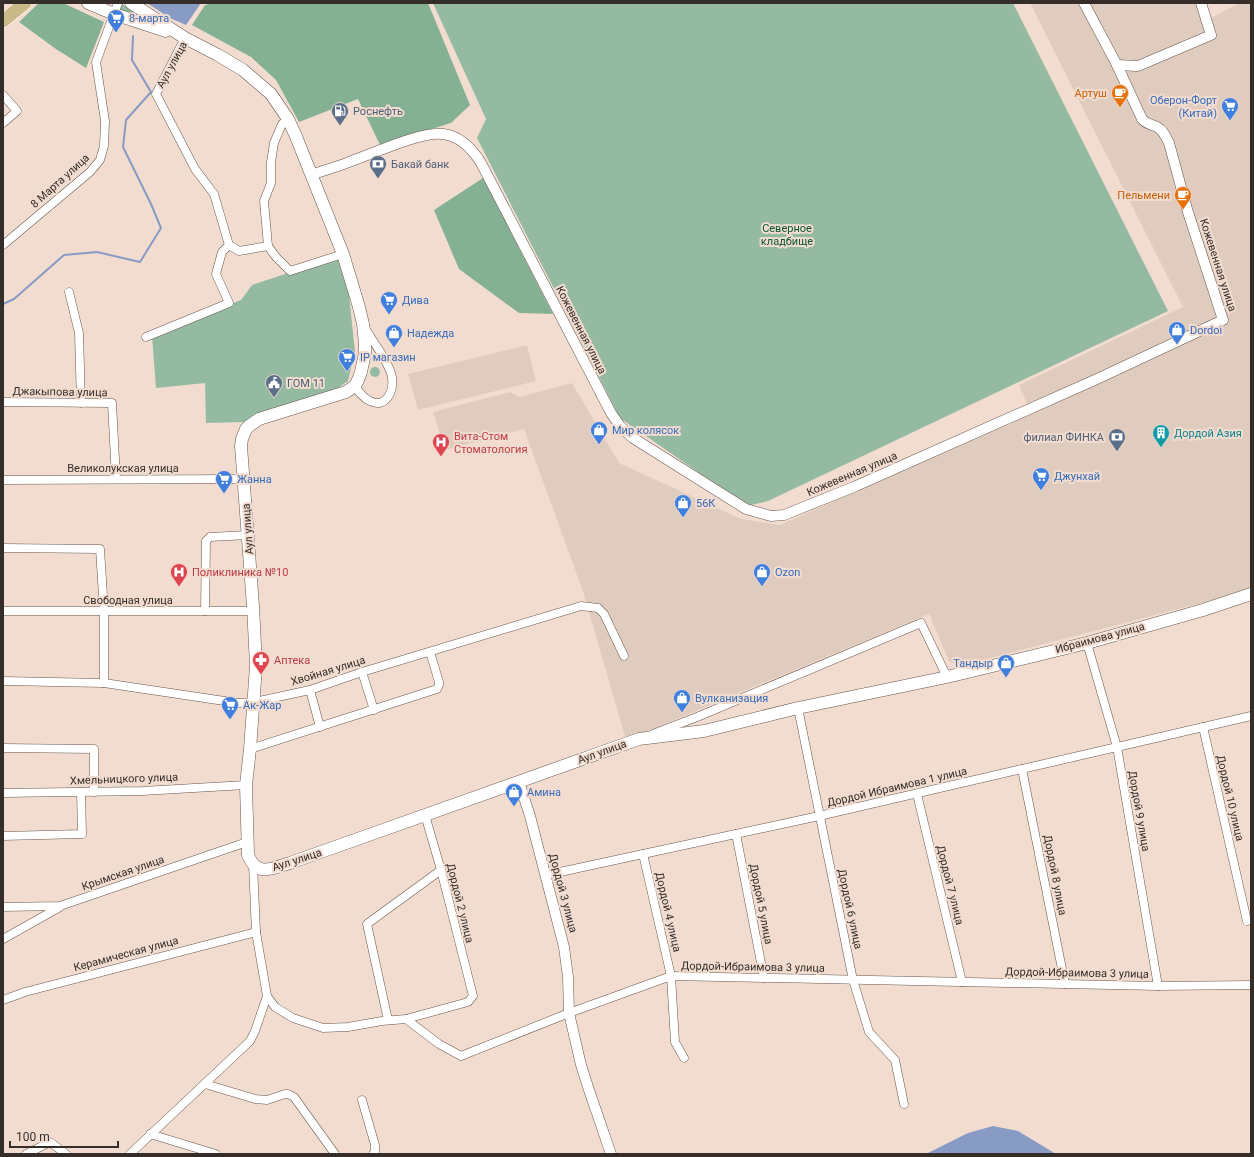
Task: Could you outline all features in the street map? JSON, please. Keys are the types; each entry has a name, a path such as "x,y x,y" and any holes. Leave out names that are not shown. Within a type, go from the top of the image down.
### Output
{"main road":[{"path":"88,3 116,8 185,38"},
{"path":"131,3 185,38"},
{"path":"3,21 18,5"},
{"name":"Аул улица","path":"185,38 243,70 271,94 288,119 343,254 357,299 366,344 358,380 355,386 346,392 259,419 249,426 244,433 241,446 256,666 246,785 248,855 253,864 260,869 269,870 639,739"},
{"name":"Ибраимова улица","path":"639,739 704,731 798,708 947,677 1087,642 1203,610 1251,594"}],"street":[{"name":"Кожевенная улица","path":"311,175 411,139 430,134 448,135 463,142 474,152 481,163 611,413 620,426 633,438 746,509 757,513 777,516 790,513 863,482 1097,379 1223,320 1187,209 1167,139 1162,130 1142,119 1117,65 1084,3"},
{"path":"1117,65 1138,66 1211,35 1201,3"},
{"name":"8 Марта улица","path":"3,245 90,172 100,160 104,146 105,121 96,62 116,8"},
{"name":"Аул улица","path":"185,38 156,94 195,169 214,194 229,245"},
{"path":"3,95 17,111 3,123"},
{"path":"288,119 282,124 274,143 271,162 271,183 264,200 268,246 276,258 290,271 343,254"},
{"path":"146,337 229,303 216,274 222,252 229,245 239,251 268,246"},
{"path":"69,292 79,333 81,403"},
{"path":"355,386 364,397 375,403 386,399 392,386 392,376 386,361 363,324"},
{"name":"Джакыпова улица","path":"3,402 112,403 116,479"},
{"name":"Великолукская улица","path":"3,480 244,479"},
{"path":"205,611 206,541 210,537 248,535"},
{"path":"3,548 100,549 104,611 104,683"},
{"name":"Хвойная улица","path":"3,681 104,683 238,703 254,702 310,690 362,672 581,606 598,608 604,614 624,656"},
{"name":"Свободная улица","path":"3,611 253,611"},
{"name":"Аул улица","path":"639,739 697,717 921,623 947,677"},
{"name":"Дордой 9 улица","path":"1087,642 1117,747 1158,986"},
{"path":"250,749 437,689 439,682 430,652"},
{"path":"362,672 374,710"},
{"path":"310,690 320,727"},
{"name":"Дордой 6 улица","path":"798,708 853,980 869,1032 895,1060 904,1104"},
{"name":"Дордой Ибраимова 1 улица","path":"546,875 819,816 1251,716"},
{"name":"Дордой 10 улица","path":"1203,727 1247,921"},
{"path":"3,748 94,749 94,792"},
{"name":"Дордой 8 улица","path":"1022,769 1065,984"},
{"name":"Дордой 3 улица","path":"519,782 546,875 564,947 568,978 569,1014 587,1084 610,1154"},
{"name":"Хмельницкого улица","path":"3,793 142,791 246,785"},
{"path":"3,836 82,834 81,792"},
{"name":"Дордой 7 улица","path":"916,794 962,982"},
{"name":"Дордой 2 улица","path":"406,1019 468,1002 473,996 441,870 425,815"},
{"name":"Дордой 5 улица","path":"736,834 764,978"},
{"name":"Крымская улица","path":"3,908 60,906 248,842"},
{"name":"Дордой 4 улица","path":"644,854 671,976 675,1042 684,1058"},
{"path":"253,864 256,932 268,996 275,1007 293,1018 323,1028 348,1027 388,1020 406,1019"},
{"path":"388,1020 366,924 441,870"},
{"path":"3,939 60,906"},
{"name":"Керамическая улица","path":"3,1000 25,992 256,932"},
{"name":"Дордой-Ибраимова 3 улица","path":"406,1019 439,1044 461,1056 671,976 1158,986 1251,985"},
{"path":"130,1154 196,1090 205,1084 250,1041 268,996"},
{"path":"205,1084 255,1099 267,1100 284,1094 294,1097 335,1154"},
{"path":"362,1100 375,1145 375,1152 373,1154"},
{"path":"150,1134 216,1154"},
{"path":"26,1154 50,1142 66,1154"},
{"path":"138,1154 142,1143"}],"shaded area":[{"name":"Dordoi","path":"1030,3 1199,3 1207,20 1240,3 1251,3 1251,590 959,666 949,661 929,614 626,740 583,591 524,429 445,450 433,412 510,392 519,397 572,383 619,463 741,519 780,525 1032,414 1019,385 1183,307"},
{"path":"527,345 536,381 418,410 408,374"}],"green space":[{"path":"39,3 63,3 104,22 86,68 56,49 19,22"},
{"path":"214,3 428,3 470,105 451,123 380,145 358,99 299,122 276,80 251,57 192,25 205,5"},
{"name":"Северное кладбище","path":"433,3 1013,3 1168,311 768,501 747,506 620,418 477,138 486,119"},
{"path":"122,4 145,19 119,10"},
{"path":"483,178 553,314 519,313 459,269 434,210"},
{"path":"337,257 349,294 355,351 348,381 338,388 316,397 260,412 246,422 206,423 205,383 156,388 152,336 241,300 252,285"},
{"path":"375,367 380,372 375,377 370,372"}],"water":[{"path":"147,3 201,3 186,25 170,18"},
{"path":"993,1126 1018,1131 1056,1154 926,1154 968,1133"}],"waterway":[{"path":"3,304 14,299 64,255 97,252 140,262 161,228 123,147 126,120 151,92 132,60 133,36"}],"place":[{"name":"8-марта","path":"116,33"},
{"name":"Артуш","path":"1120,108"},
{"name":"Оберон-Форт (Китай)","path":"1230,121"},
{"name":"Роснефть","path":"340,126"},
{"name":"Бакай банк","path":"378,179"},
{"name":"Пельмени","path":"1183,210"},
{"name":"Дива","path":"389,315"},
{"name":"Dordoi","path":"1177,345"},
{"name":"Надежда","path":"394,348"},
{"name":"IP магазин","path":"347,372"},
{"name":"ГОМ 11","path":"274,398"},
{"name":"Мир колясок","path":"599,445"},
{"name":"Дордой Азия","path":"1161,448"},
{"name":"филиал ФИНКА","path":"1117,452"},
{"name":"Вита-Стом Стоматология","path":"441,457"},
{"name":"Джунхай","path":"1041,491"},
{"name":"Жанна","path":"224,494"},
{"name":"56К","path":"683,518"},
{"name":"Поликлиника №10","path":"179,587"},
{"name":"Ozon","path":"762,587"},
{"name":"Аптека","path":"261,675"},
{"name":"Тандыр","path":"1006,678"},
{"name":"Вулканизация","path":"682,713"},
{"name":"Ак-Жар","path":"230,720"},
{"name":"Амина","path":"514,807"}]}
